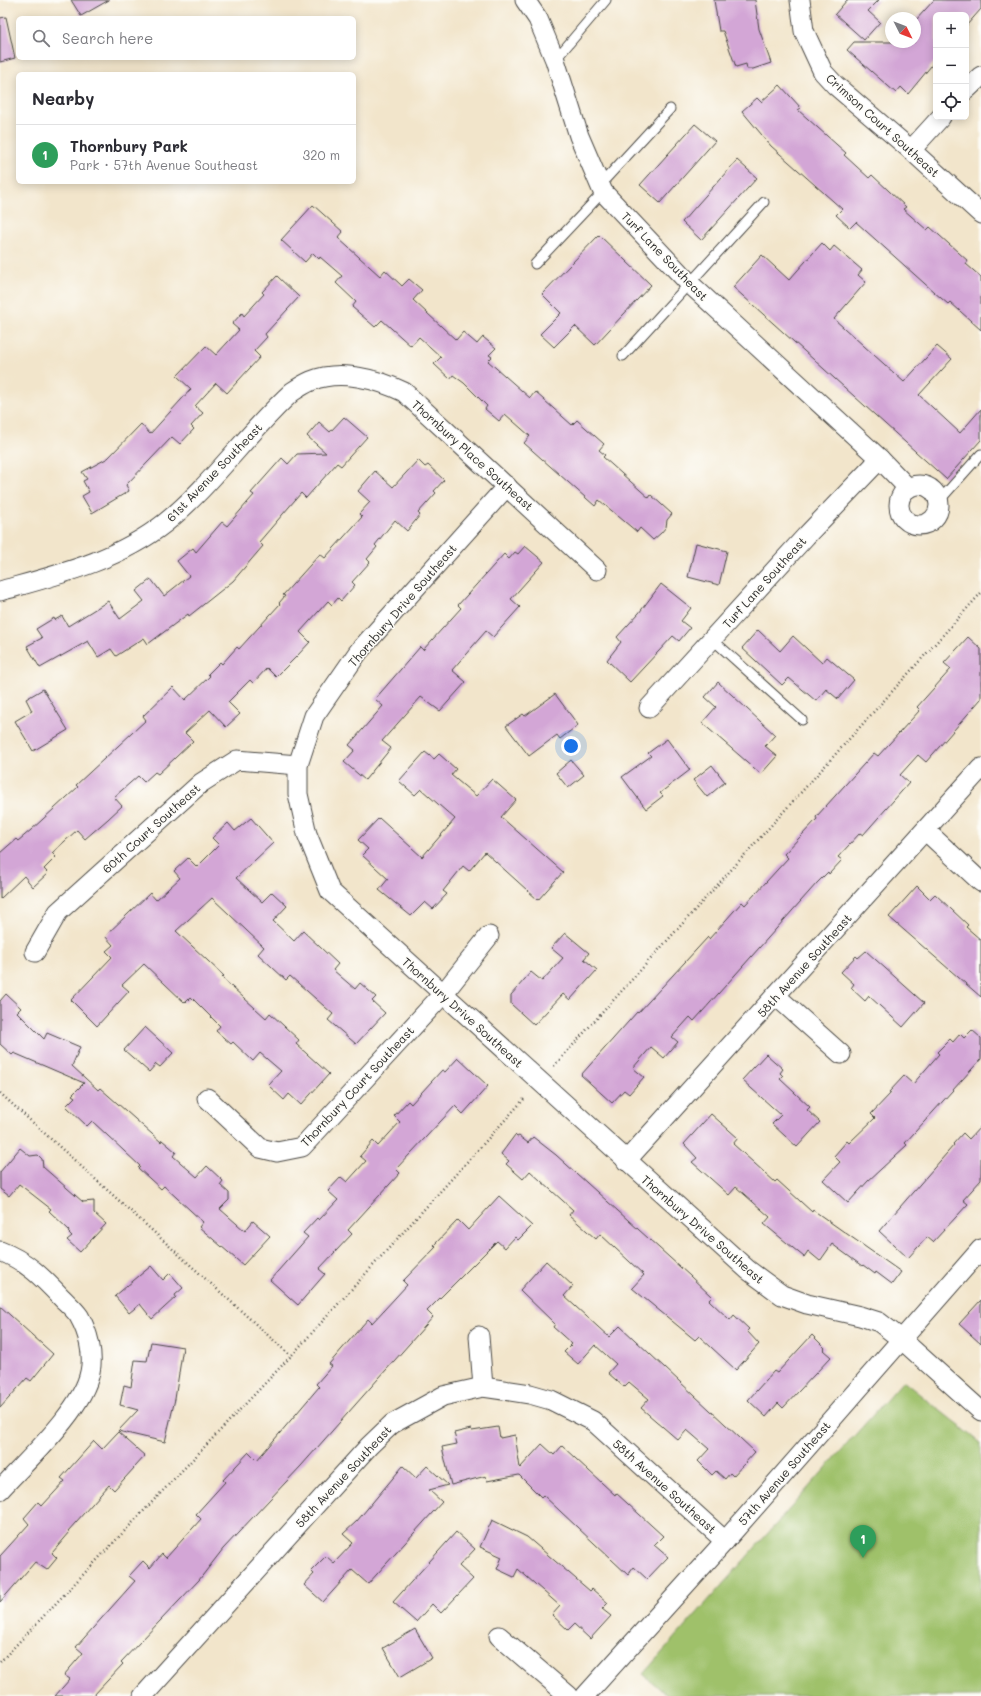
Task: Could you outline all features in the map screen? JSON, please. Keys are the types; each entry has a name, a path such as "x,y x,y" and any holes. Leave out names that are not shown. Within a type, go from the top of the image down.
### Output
{"street":[{"name":"Turf Lane Southeast","path":"525,0 538,19 555,60 579,136 602,188 689,283 880,459 908,488"},
{"name":"Crimson Court Southeast","path":"800,0 804,31 823,72 835,85 911,150 981,214"},
{"path":"969,87 981,76"},
{"path":"911,150 938,120"},
{"name":"Thornbury Place Southeast","path":"331,377 345,376 385,383 404,392 597,570"},
{"name":"61st Avenue Southeast","path":"0,591 70,571 103,559 140,539 164,523 186,504 292,392 312,381 331,377"},
{"name":"Turf Lane Southeast","path":"649,708 806,536 880,459"},
{"path":"923,485 930,488 936,494 938,509 935,516 930,521 923,524 908,521 902,515 900,500 908,488 923,485"},
{"name":"Thornbury Drive Southeast","path":"507,486 359,651 314,716 298,765 298,794 307,834 330,891 748,1270 782,1295 807,1304 860,1316 879,1322 901,1339 981,1411"},
{"name":"60th Court Southeast","path":"35,952 58,912 201,783 237,760 298,765"},
{"name":"58th Avenue Southeast","path":"626,1160 926,831 981,768"},
{"path":"926,831 981,882"},
{"name":"Thornbury Court Southeast","path":"207,1098 260,1148 277,1152 302,1147 442,994 489,936"},
{"path":"776,996 841,1054"},
{"name":"57th Avenue Southeast","path":"585,1696 725,1541 981,1249"},
{"path":"0,1251 20,1259 42,1277 78,1315 85,1329 90,1346 90,1372 83,1392 62,1422 0,1490"},
{"path":"479,1336 483,1388"},
{"name":"58th Avenue Southeast","path":"143,1696 369,1446 392,1424 443,1396 483,1388 530,1394 550,1400 593,1421 725,1541"},
{"path":"499,1636 569,1696"}],"lane":[{"path":"555,60 606,0"},
{"path":"535,264 670,109"},
{"path":"623,356 764,202"},
{"path":"938,501 981,454"},
{"path":"712,639 802,720"}],"path":[{"path":"554,1066 981,593"},
{"path":"0,1093 291,1356"},
{"path":"0,1662 291,1356 526,1098"}],"green space":[{"path":"903,1381 981,1443 981,1696 668,1696 643,1674"}],"building":[{"path":"71,0 109,0 81,16"},
{"path":"714,0 755,0 759,29 771,63 753,69 747,69 746,64 736,67 723,31 719,31"},
{"path":"847,0 879,0 868,11 880,22 864,40 835,14"},
{"path":"934,0 981,0 981,9 969,23 969,12 933,12 933,64 908,94 901,87 896,93 847,50 854,42 885,42 885,48 921,48 921,14"},
{"path":"6,17 15,58 0,62 0,18"},
{"path":"780,85 801,108 798,110 846,153 844,155 869,178 872,175 906,207 903,209 927,230 930,227 968,261 966,264 981,277 981,330 950,302 948,304 934,292 856,222 850,228 836,215 842,209 771,146 742,111 757,98 761,102"},
{"path":"695,124 715,141 660,203 640,185"},
{"path":"737,160 757,178 701,240 682,222"},
{"path":"313,205 343,232 338,238 380,276 385,270 402,286 409,279 422,290 413,300 456,340 463,332 477,344 483,337 496,348 489,355 492,357 488,361 530,398 535,392 572,425 577,420 604,444 599,450 605,455 603,457 649,498 651,495 672,514 667,520 666,527 661,533 653,540 640,528 637,532 599,500 595,506 524,443 530,436 505,414 499,421 485,409 487,406 464,383 453,375 450,379 434,364 441,357 419,337 411,346 382,320 375,327 352,307 356,302 336,283 342,276 320,257 319,259 313,253 305,262 281,240"},
{"path":"599,235 651,285 595,345 575,326 554,347 540,334 561,313 542,294"},
{"path":"822,243 830,251 834,246 862,270 858,275 866,282 834,319 904,382 937,346 952,359 919,395 960,433 981,409 981,440 946,479 733,287 762,255 789,280"},
{"path":"277,276 299,297 265,334 267,337 254,351 260,357 227,393 216,383 195,406 203,413 191,426 194,429 180,444 172,437 126,485 129,491 92,513 82,496 89,492 83,481 87,479 82,472 108,458 141,424 150,434 191,389 177,376 206,346 216,355 239,330 232,324 242,313 244,316 264,294 262,292"},
{"path":"344,417 367,437 341,466 337,463 306,498 301,493 259,542 263,546 233,581 189,616 188,614 148,644 144,638 116,656 111,649 98,657 88,641 40,668 27,646 42,638 36,629 54,618 55,620 62,616 68,626 108,601 120,619 144,601 136,591 151,579 164,596 189,576 177,561 193,548 196,552 222,522 227,526 254,495 251,493 282,458 288,464 297,454 326,453 307,436 319,422 330,432"},
{"path":"418,460 425,467 428,465 444,480 434,491 436,493 418,513 420,515 407,531 395,520 375,545 377,547 367,559 370,562 352,582 355,585 341,601 338,598 332,605 328,601 300,632 310,642 298,655 276,677 267,668 253,683 250,680 228,702 240,714 226,727 210,710 185,733 193,741 158,774 155,772 144,782 138,776 114,797 122,806 108,819 85,839 77,830 52,853 56,857 44,869 48,873 33,887 24,876 0,899 0,853 16,839 18,841 31,830 78,787 76,785 146,720 143,716 173,687 185,700 210,676 208,674 220,662 222,664 237,647 239,649 280,604 279,603 285,596 283,595 320,554 325,558 362,517 359,514 370,502 358,491 375,471 393,487"},
{"path":"696,543 727,551 719,585 688,577"},
{"path":"525,546 544,562 511,599 520,607 493,637 486,631 452,670 466,682 440,711 421,697 382,741 391,748 365,780 344,762 355,750 349,745 383,706 375,699 420,647 423,650 461,608 458,605 504,554 509,559 515,552 518,554"},
{"path":"661,584 691,608 681,621 690,628 679,641 673,636 630,682 607,660 621,642 617,637 639,613"},
{"path":"758,630 780,651 793,636 822,663 827,657 854,680 838,699 826,689 816,701 789,678 782,685 742,648"},
{"path":"968,637 981,649 981,699 926,762 918,755 900,775 909,783 863,835 860,833 838,857 842,860 829,874 828,872 817,883 694,1021 690,1017 672,1037 678,1042 664,1058 651,1047 633,1068 644,1077 629,1094 624,1090 612,1103 581,1075 637,1012 638,1013 708,937 709,939 742,902 745,905 788,858 784,854 817,819 816,817 874,753 878,756 920,710 917,707 951,669 944,663"},
{"path":"718,682 775,735 765,746 777,756 761,774 702,723 716,707 705,697"},
{"path":"43,689 68,730 33,751 15,721 32,711 26,699"},
{"path":"555,694 578,725 560,739 557,735 529,756 506,726 523,714 525,716"},
{"path":"667,739 690,770 660,793 663,796 646,809 622,777 651,756 648,753"},
{"path":"425,752 434,759 439,754 456,769 451,775 476,796 492,779 516,800 501,817 563,872 538,900 485,852 469,871 463,866 443,891 447,894 433,909 425,902 411,916 379,890 388,879 362,855 368,849 358,840 379,818 422,857 455,819 421,789 415,795 399,781"},
{"path":"571,760 584,775 568,788 556,773"},
{"path":"712,765 725,782 707,797 693,780"},
{"path":"251,818 273,843 236,878 262,902 272,892 287,906 273,921 294,941 303,931 338,964 333,970 355,989 360,983 376,997 372,1001 385,1013 356,1044 328,1020 333,1014 290,976 286,980 258,954 264,947 212,898 176,931 224,976 222,978 266,1018 270,1013 299,1040 296,1044 329,1074 301,1105 289,1094 284,1100 268,1085 281,1071 260,1053 253,1061 233,1042 231,1044 216,1031 220,1026 191,997 185,1003 144,964 122,985 129,991 97,1026 71,1000 112,957 106,951 113,945 105,936 150,893 156,900 180,878 174,871 188,858 197,867 219,845 212,838 228,823 235,831"},
{"path":"917,886 930,899 935,894 968,925 966,927 981,940 981,997 889,917"},
{"path":"565,933 589,953 584,959 597,970 570,1000 563,994 534,1025 511,1004 511,995 531,972 542,981 563,958 551,948"},
{"path":"866,951 924,1003 903,1027 869,996 865,1001 851,988 854,984 841,972 856,956 858,958"},
{"path":"6,994 21,1008 17,1012 44,1039 47,1033 80,1047 72,1066 98,1090 100,1088 161,1142 162,1140 176,1152 173,1156 197,1177 207,1166 223,1181 220,1185 229,1193 229,1200 220,1209 245,1231 253,1221 270,1236 243,1265 199,1227 203,1222 164,1186 161,1189 138,1168 140,1166 92,1121 87,1126 66,1106 75,1097 72,1095 84,1083 14,1053 12,1055 0,1044 0,1001"},
{"path":"145,1027 173,1053 160,1067 156,1064 149,1072 124,1050"},
{"path":"972,1030 981,1038 981,1059 905,1143 907,1145 868,1181 848,1203 823,1180 840,1162 834,1156 847,1141 849,1143 875,1118 871,1114 891,1093 889,1092 904,1076 913,1084 939,1054 937,1052 950,1039 953,1042 960,1034 964,1038"},
{"path":"766,1054 783,1069 780,1073 783,1076 780,1079 810,1107 807,1110 820,1122 797,1147 772,1124 781,1115 742,1080"},
{"path":"458,1058 488,1086 463,1114 455,1106 396,1169 400,1173 348,1230 352,1234 319,1269 325,1274 298,1305 270,1280 308,1237 303,1233 317,1218 319,1220 338,1200 328,1191 341,1177 347,1182 366,1161 360,1156 373,1141 378,1146 400,1122 394,1116 408,1101 411,1104 442,1070 445,1072"},
{"path":"711,1114 738,1138 733,1144 775,1182 777,1180 812,1212 813,1210 901,1272 892,1284 876,1272 875,1274 863,1265 862,1266 832,1244 820,1261 808,1251 804,1257 764,1224 770,1217 736,1187 729,1195 692,1162 697,1158 684,1144"},
{"path":"981,1126 981,1180 963,1200 968,1204 933,1242 927,1237 908,1258 879,1231 963,1133 969,1139"},
{"path":"515,1135 517,1137 519,1136 528,1143 533,1137 556,1155 690,1276 712,1297 709,1300 730,1320 734,1315 749,1329 747,1331 759,1344 736,1370 699,1336 695,1340 632,1288 644,1275 600,1234 596,1239 569,1215 573,1210 530,1171 523,1179 506,1164 509,1161 501,1154"},
{"path":"20,1148 30,1156 38,1155 42,1159 43,1167 83,1202 94,1201 94,1213 106,1224 80,1252 67,1240 72,1236 68,1232 69,1230 49,1211 51,1209 19,1184 9,1196 0,1189 0,1172"},
{"path":"499,1196 532,1226 518,1240 515,1237 505,1248 497,1241 427,1311 433,1317 301,1466 223,1549 199,1580 121,1662 123,1664 93,1696 55,1696 70,1679 64,1675 83,1653 76,1647 135,1581 129,1576 143,1561 150,1568 162,1554 166,1558 201,1519 196,1514 225,1482 223,1480 249,1452 257,1460 319,1387 316,1384 332,1366 329,1364 368,1319 372,1323 407,1285 403,1281 436,1247 434,1245 458,1220 468,1230"},
{"path":"546,1261 573,1286 564,1296 609,1337 620,1326 755,1452 733,1476 730,1473 725,1479 716,1471 712,1475 698,1461 709,1449 687,1430 678,1440 641,1408 649,1399 629,1382 624,1387 608,1373 616,1364 595,1345 578,1364 564,1352 572,1344 553,1327 555,1324 520,1290"},
{"path":"151,1266 163,1280 170,1273 183,1288 175,1295 176,1297 152,1319 140,1304 129,1313 115,1296"},
{"path":"981,1300 981,1344 959,1324"},
{"path":"0,1306 53,1354 31,1381 27,1378 0,1408"},
{"path":"812,1335 825,1348 823,1350 831,1357 783,1408 778,1403 766,1417 748,1400 774,1371 777,1373"},
{"path":"151,1342 183,1347 175,1399 165,1442 118,1431 138,1410 120,1405 124,1385 131,1387 135,1360 147,1361"},
{"path":"498,1427 500,1438 515,1435 520,1468 542,1444 554,1455 562,1446 615,1495 616,1493 663,1536 654,1545 668,1557 647,1579 634,1567 628,1575 543,1495 541,1497 519,1475 487,1481 486,1476 451,1485 442,1447 457,1444 454,1433 471,1429 472,1431"},
{"path":"118,1432 145,1456 114,1490 109,1485 68,1531 70,1532 52,1553 57,1558 47,1570 35,1562 0,1602 0,1556 29,1524 24,1518 38,1502 42,1506 65,1481 61,1478 94,1441 102,1449"},
{"path":"403,1466 416,1478 427,1466 448,1485 429,1490 442,1502 368,1584 352,1570 323,1602 304,1585 314,1574 311,1571 326,1556 334,1563 353,1543 343,1534 357,1521"},
{"path":"492,1520 527,1537 590,1591 592,1589 608,1603 602,1609 611,1616 590,1639 574,1624 568,1630 552,1615 560,1606 518,1569 514,1577 497,1569 502,1557 480,1547"},
{"path":"456,1532 475,1549 459,1566 473,1579 441,1613 432,1604 416,1622 393,1602"},
{"path":"415,1629 432,1658 400,1677 383,1648"}],"place":[{"name":"Thornbury Park","path":"863,1558"}]}
